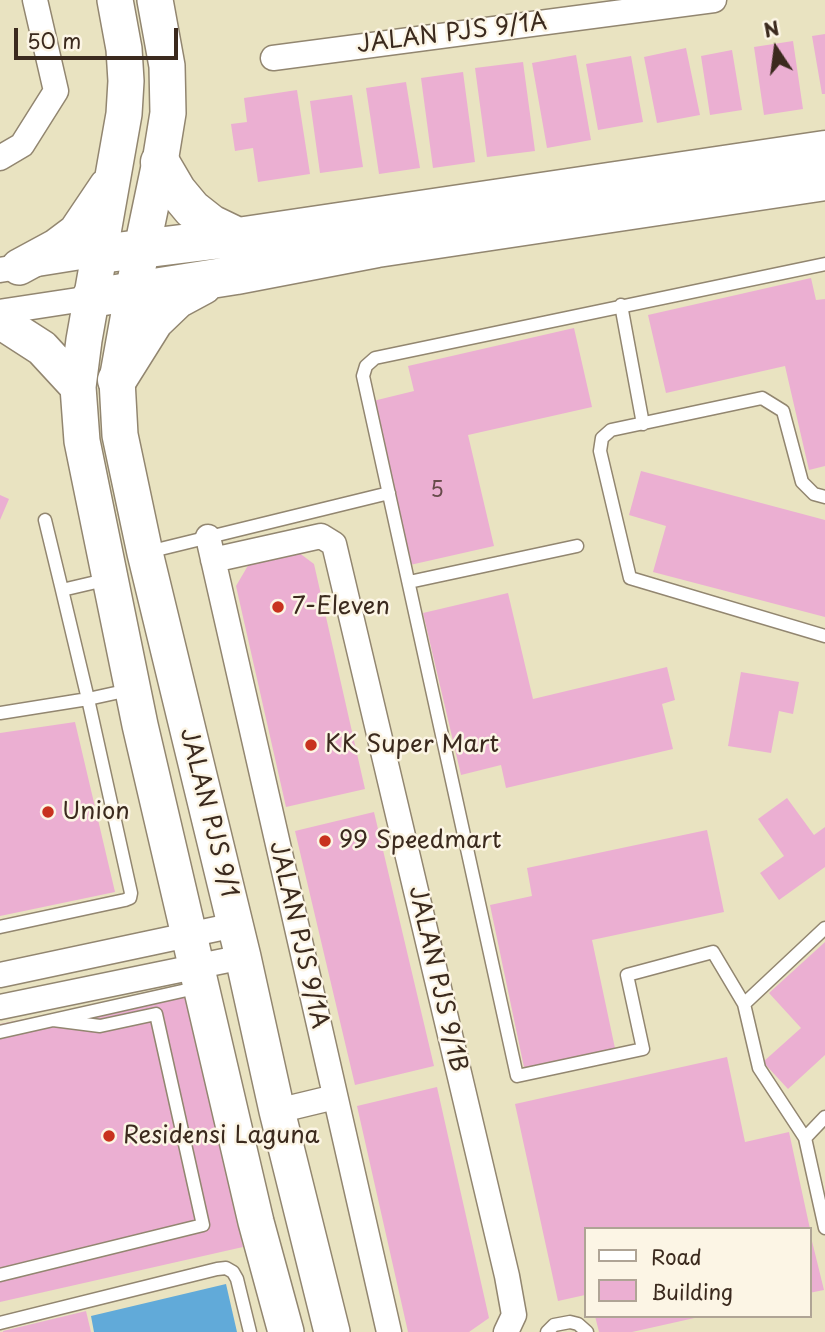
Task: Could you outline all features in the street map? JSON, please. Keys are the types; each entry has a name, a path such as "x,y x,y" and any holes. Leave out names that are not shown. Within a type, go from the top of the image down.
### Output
{"highway":[{"path":"100,254 238,237 825,150"},
{"path":"160,162 177,191 192,209 211,224 238,237"},
{"path":"91,298 214,279 377,248 825,181"},
{"path":"117,380 154,321 177,299 214,279"}],"street":[{"path":"0,158 22,145 56,91 35,0"},
{"name":"JALAN PJS 9/1","path":"114,0 124,49 124,114 78,387 82,441 132,690 256,1222 286,1332"},
{"name":"JALAN PJS 9/1","path":"155,0 167,66 167,113 160,162 117,380 120,435 145,553 332,1332"},
{"name":"JALAN PJS 9/1A","path":"273,58 714,0"},
{"path":"9,269 56,247 76,232 114,175"},
{"path":"9,269 100,254"},
{"path":"0,312 91,298"},
{"path":"0,321 42,348 78,387"},
{"name":"JALAN PJS 9/1B","path":"210,549 321,536 334,544 510,1290 514,1315 506,1332"},
{"name":"JALAN PJS 9/1A","path":"210,549 389,1332"},
{"path":"0,1007 195,963 239,941"},
{"path":"0,975 195,963"},
{"path":"277,1111 335,1097"}],"lane":[{"path":"825,264 375,358 366,366 363,376 517,1076 643,1049 627,975 713,952 744,1004 759,1068 805,1138 825,1228"},
{"path":"621,305 643,424"},
{"path":"825,497 814,494 802,482 783,411 762,398 611,430 602,438 600,451 630,578 825,636"},
{"path":"145,553 210,549 388,493"},
{"path":"0,927 130,898 131,893 45,520"},
{"path":"409,582 578,546"},
{"path":"62,590 109,579"},
{"path":"0,713 132,690"},
{"path":"744,1004 825,928"},
{"path":"0,1032 53,1020 195,963"},
{"path":"0,1275 204,1225 156,1014 100,1026 53,1020"},
{"path":"805,1138 825,1117"},
{"path":"0,1323 226,1268 233,1272 237,1279 250,1332"},
{"path":"547,1332 554,1325 570,1322 578,1324 587,1332"}],"water":[{"path":"226,1284 237,1332 94,1332 91,1316"}],"building":[{"path":"825,34 825,94 822,94 812,36"},
{"path":"793,41 803,109 764,115 754,47"},
{"path":"686,48 700,115 657,123 644,57"},
{"path":"732,50 742,110 710,115 701,56"},
{"path":"576,55 591,140 547,148 532,63"},
{"path":"631,56 643,122 598,130 586,64"},
{"path":"523,62 535,151 487,157 475,68"},
{"path":"463,72 475,162 433,168 421,78"},
{"path":"406,82 420,168 379,174 366,88"},
{"path":"297,90 310,174 258,182 253,148 235,151 231,124 247,122 244,98"},
{"path":"352,95 363,167 320,173 310,101"},
{"path":"811,278 816,300 825,299 825,466 809,470 785,366 666,393 648,315"},
{"path":"574,328 592,407 468,435 494,546 410,565 373,401 414,391 408,366"},
{"path":"641,471 825,520 825,617 653,572 666,526 629,515"},
{"path":"0,495 9,499 0,520"},
{"path":"294,549 314,564 365,789 286,807 236,586 253,557"},
{"path":"508,593 533,699 667,667 675,700 662,704 673,749 506,788 501,765 461,775 423,613"},
{"path":"741,672 799,682 793,714 779,711 771,753 728,746"},
{"name":"Union","path":"75,722 115,892 0,916 0,733"},
{"path":"787,798 814,835 825,827 825,867 779,900 760,873 784,856 758,819"},
{"path":"374,812 434,1066 355,1085 295,831"},
{"path":"707,830 724,912 592,940 616,1053 525,1072 490,905 532,896 527,868"},
{"path":"825,942 825,1055 788,1089 763,1062 801,1028 769,993"},
{"name":"Residensi Laguna","path":"183,987 243,1247 0,1302 0,1024"},
{"path":"727,1057 745,1142 789,1132 810,1227 584,1227 584,1295 558,1301 515,1104"},
{"path":"437,1087 489,1318 469,1332 408,1332 357,1106"},
{"path":"811,1237 824,1290 811,1293"},
{"path":"86,1311 91,1332 3,1332 3,1331"},
{"path":"596,1318 695,1318 632,1332 599,1332"}],"place":[{"name":"7-Eleven","path":"278,607"},
{"name":"KK Super Mart","path":"311,745"},
{"name":"Union","path":"48,812"},
{"name":"99 Speedmart","path":"325,841"},
{"name":"Residensi Laguna","path":"109,1136"}]}
